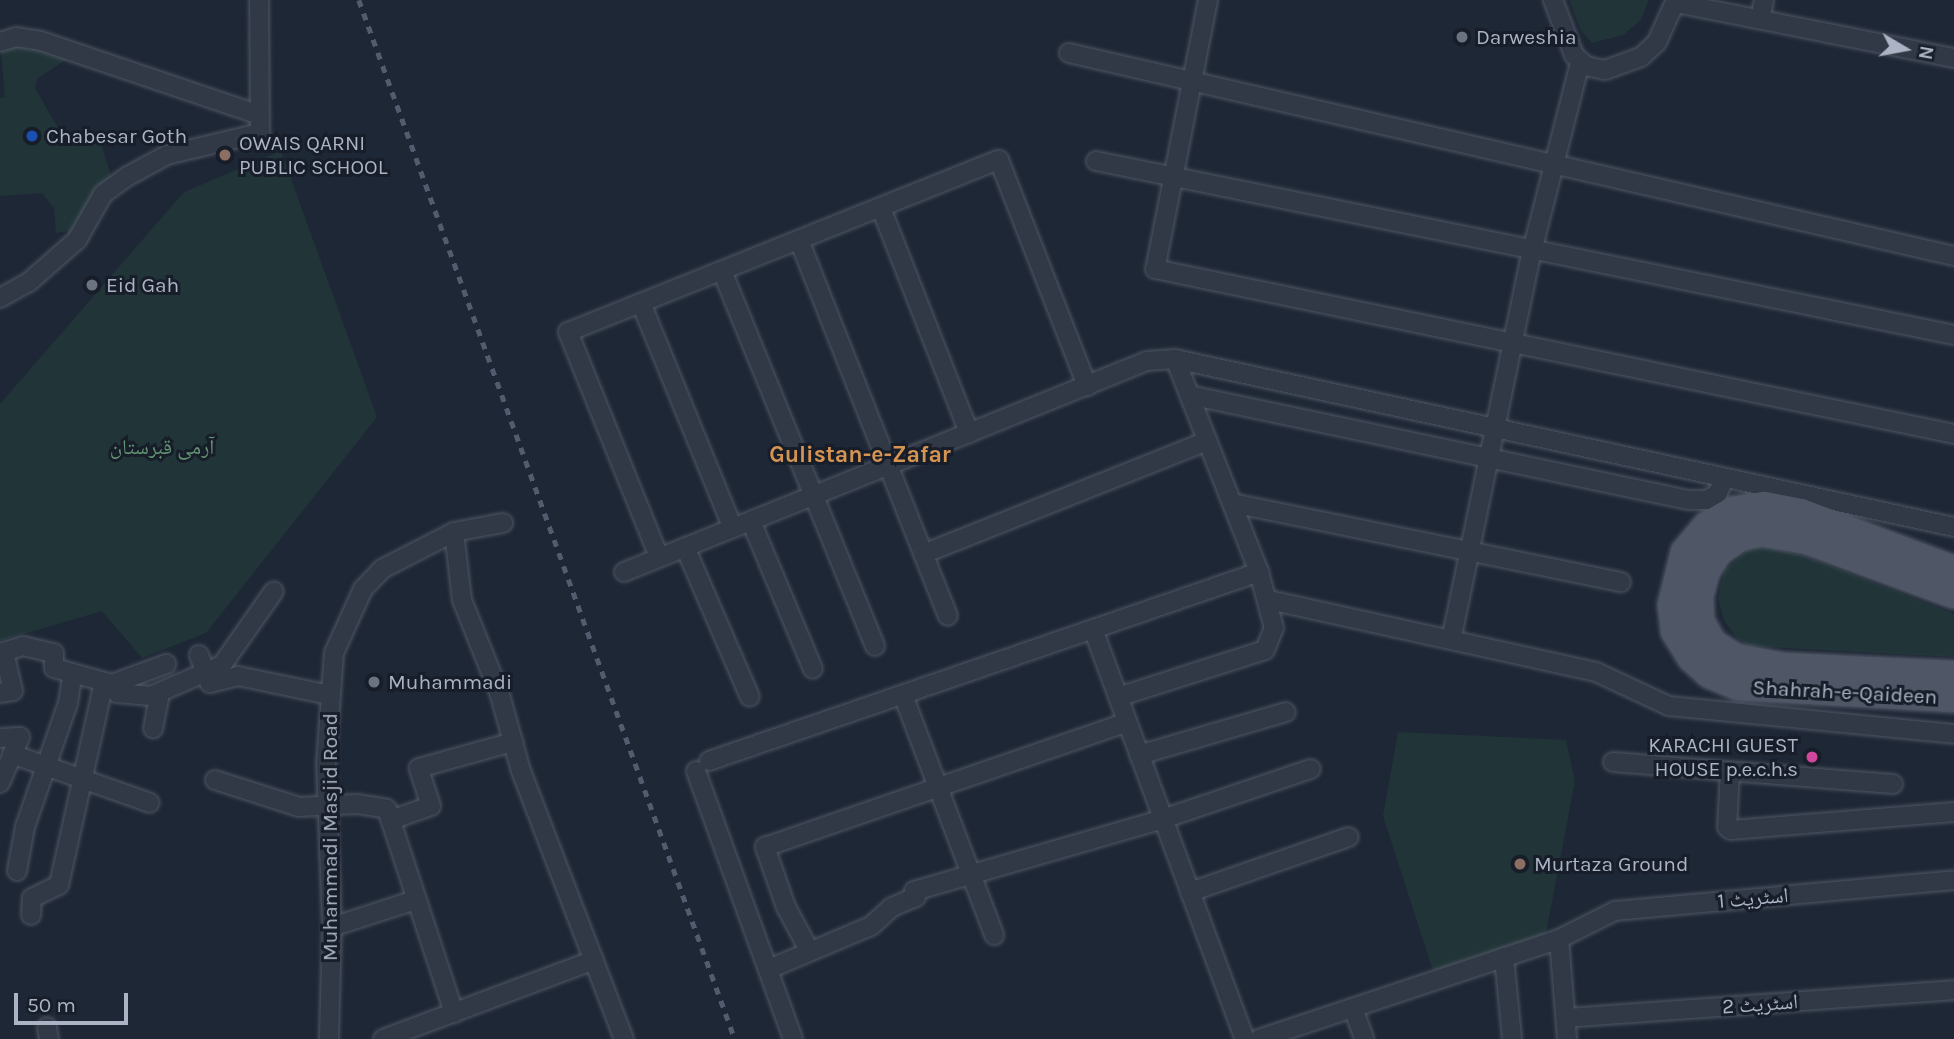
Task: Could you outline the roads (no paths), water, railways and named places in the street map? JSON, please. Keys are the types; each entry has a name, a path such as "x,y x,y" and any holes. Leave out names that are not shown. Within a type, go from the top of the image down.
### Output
{"main road":[{"name":"Shahrah-e-Qaideen","path":"1954,570 1801,513 1764,506 1733,511 1707,526 1685,552 1672,605 1675,631 1691,657 1710,674 1738,686 1954,698"},
{"name":"Shahrah-e-Qaideen","path":"1954,594 1807,540 1761,532 1740,537 1719,551 1706,570 1699,597 1700,621 1713,643 1736,659 1783,667 1954,676"}],"street":[{"path":"0,298 29,282 77,240 103,194 128,176 167,155 260,133 259,0"},
{"path":"1208,0 1171,176 1155,269 1512,340 1954,434"},
{"path":"1553,0 1564,36 1580,63 1605,71 1641,57 1669,24 1676,2 1954,58"},
{"path":"1760,19 1764,0"},
{"path":"0,42 16,37 41,41 259,115"},
{"path":"1069,53 1954,256"},
{"path":"1452,636 1498,430 1512,340 1553,162 1580,63"},
{"path":"659,557 568,332 999,160 1087,386"},
{"path":"1096,161 1954,335"},
{"path":"881,208 969,433"},
{"path":"799,240 948,616"},
{"path":"722,271 875,646"},
{"path":"641,303 733,528"},
{"path":"1118,697 1265,650 1274,628 1269,600 1259,572 1175,359"},
{"path":"624,572 1147,361 1175,359 1954,527"},
{"path":"1189,395 1688,500 1707,500 1718,493 1724,479"},
{"path":"923,554 1208,441"},
{"path":"1232,503 1471,554 1620,582"},
{"path":"751,521 813,669"},
{"name":"Muhammadi Masjid Road","path":"329,1039 332,927 327,808 330,695 334,653 363,589 382,569 454,532 503,523"},
{"path":"454,532 462,600 500,695 513,741 624,1039"},
{"path":"685,547 750,697"},
{"path":"793,1039 703,766 1259,572"},
{"path":"151,696 222,664 274,591"},
{"path":"1269,600 1452,636 1596,672 1669,706 1954,734"},
{"path":"1093,629 1245,1039"},
{"path":"0,693 13,691 2,652 23,646 54,653 54,668 108,683 117,693 159,698 153,728"},
{"path":"199,654 210,683 238,676 330,695"},
{"path":"108,683 166,664"},
{"path":"17,871 25,827 48,768 73,673"},
{"path":"31,915 32,898 59,885 82,780 108,683"},
{"path":"903,695 994,935"},
{"path":"1139,755 1286,712"},
{"path":"809,950 786,907 765,847 1127,722"},
{"path":"0,738 19,735 0,783"},
{"path":"391,820 431,806 419,768 513,741"},
{"path":"12,754 150,803"},
{"path":"1613,762 1893,784"},
{"path":"769,969 871,926 892,907 916,897 914,891 1163,819 1311,769"},
{"path":"1730,772 1727,827 1731,830 1954,812"},
{"path":"215,780 284,804 327,808 357,804 387,809 454,1013"},
{"path":"1190,892 1349,836"},
{"name":"اسٹریٹ 1","path":"1259,1039 1559,939 1615,911 1954,880"},
{"path":"332,927 415,900"},
{"path":"1559,939 1567,1039"},
{"path":"1504,957 1512,1039"},
{"path":"383,1039 594,960"},
{"name":"اسٹریٹ 2","path":"1566,1018 1954,990"},
{"path":"1353,1008 1364,1039"}],"railway":[{"path":"359,0 735,1039"}],"place":[{"name":"Darweshia","path":"1462,37"},
{"name":"Chabesar Goth","path":"32,136"},
{"name":"OWAIS QARNI PUBLIC SCHOOL","path":"225,155"},
{"name":"Eid Gah","path":"92,285"},
{"name":"Muhammadi","path":"374,682"},
{"name":"KARACHI GUEST HOUSE p.e.c.h.s","path":"1812,757"},
{"name":"Murtaza Ground","path":"1520,864"}],"district":[{"name":"Gulistan-e-Zafar","path":"860,455"}],"park label":[{"name":"آرمی قبرستان","path":"162,447"}]}
